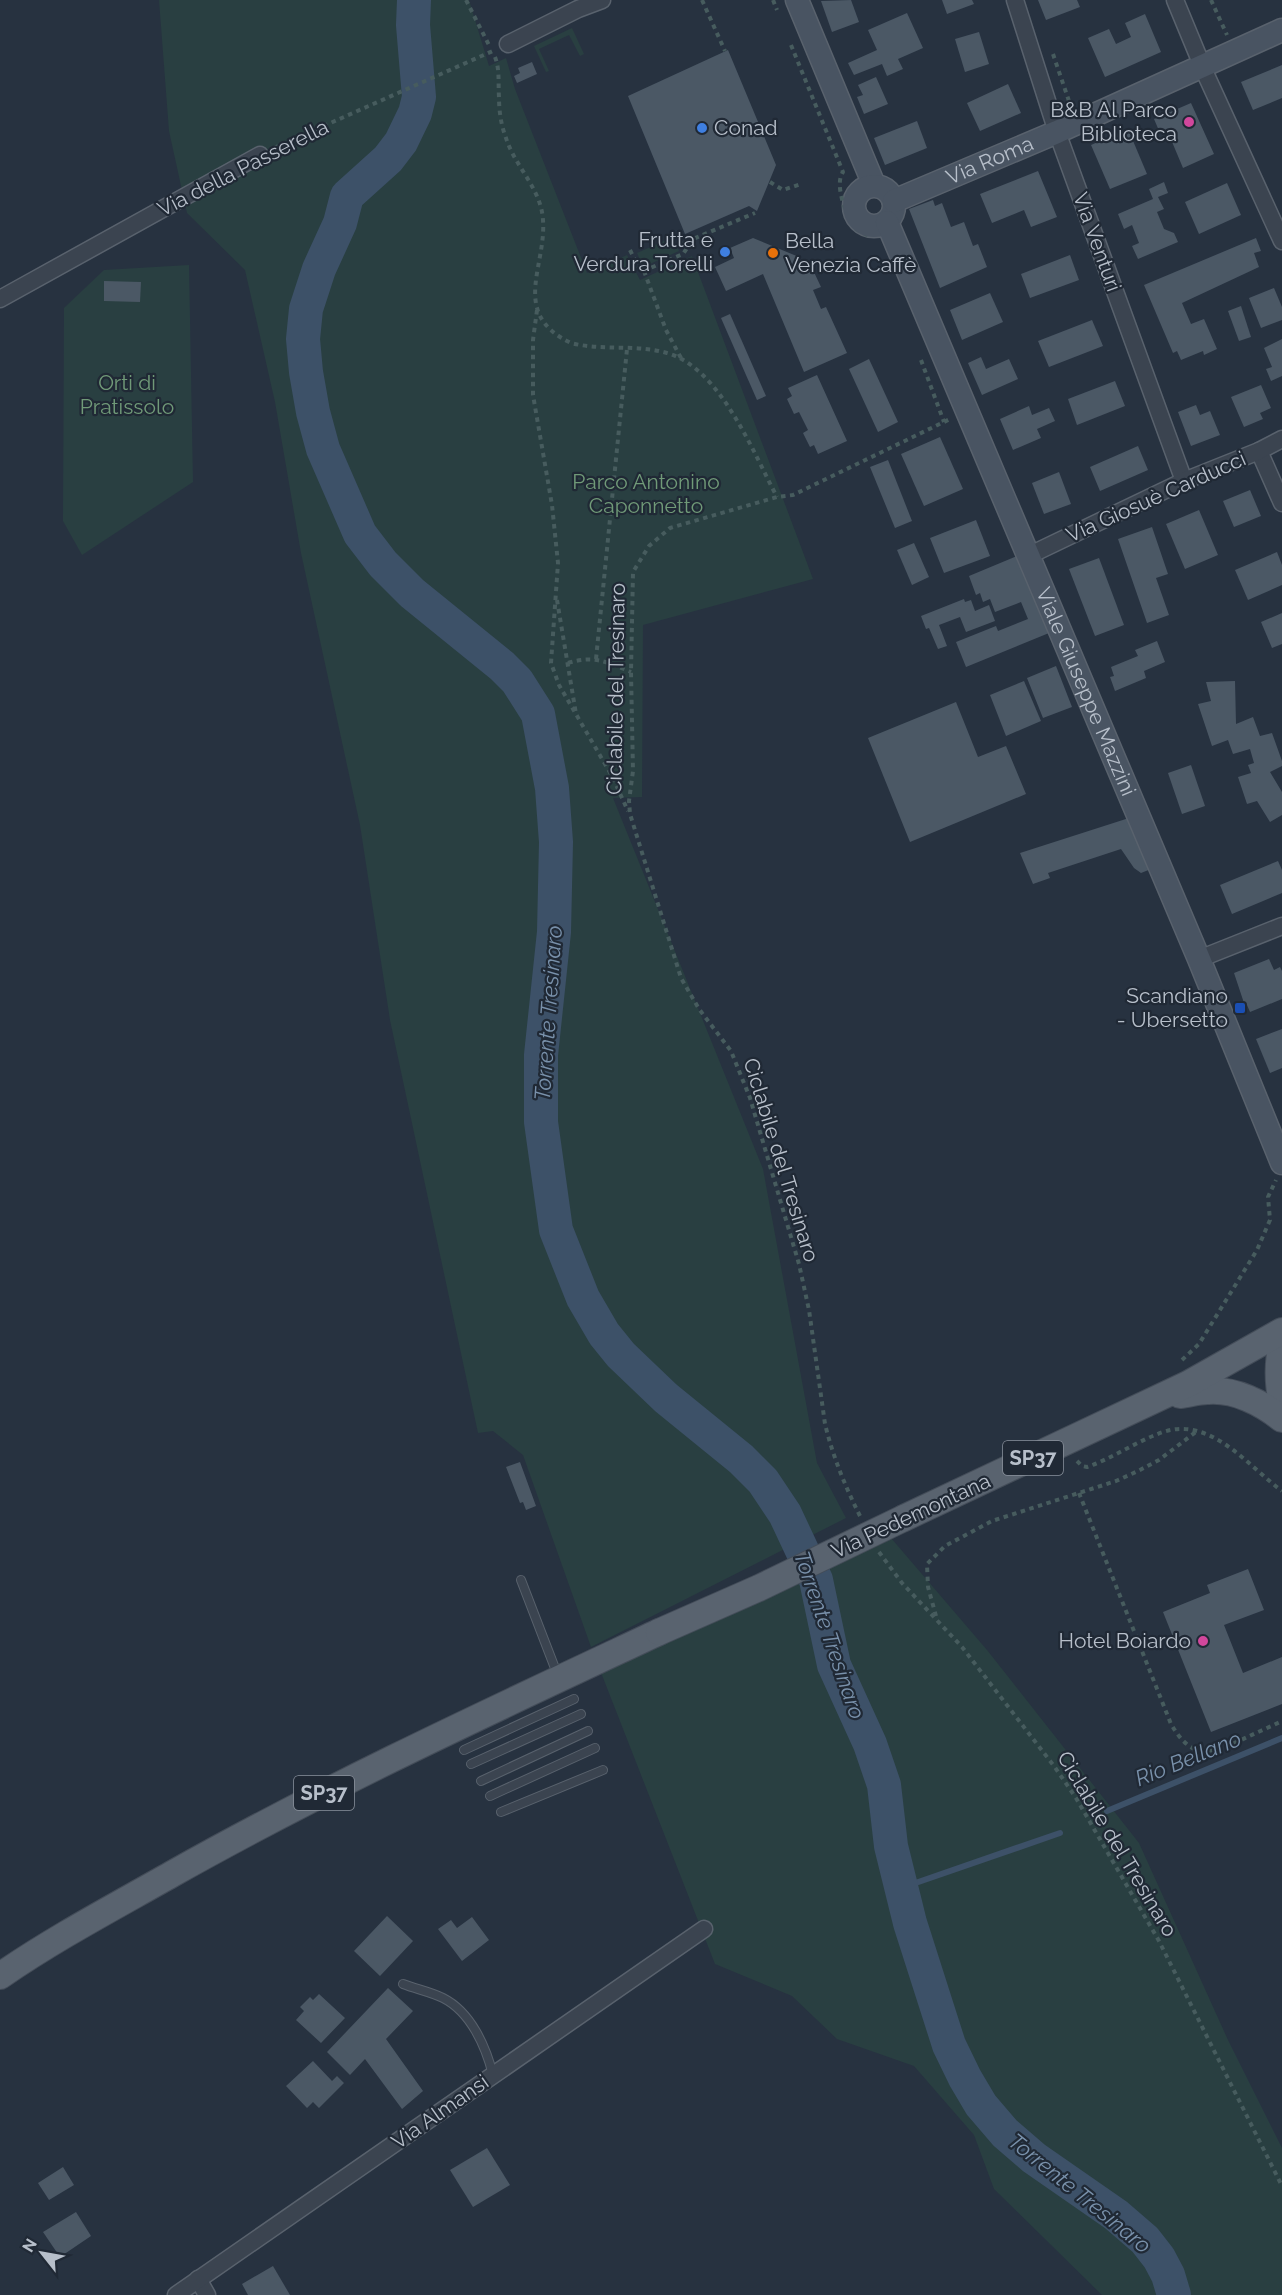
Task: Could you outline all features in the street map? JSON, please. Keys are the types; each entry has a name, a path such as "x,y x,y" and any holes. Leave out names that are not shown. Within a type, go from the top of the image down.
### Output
{"main road":[{"name":"Via Pedemontana","path":"566,1689 659,1632 759,1588 1161,1397 1282,1331"},
{"path":"1282,1345 1278,1361 1282,1403"},
{"name":"Via Pedemontana","path":"1161,1397 1210,1390 1232,1393 1256,1402 1282,1419"},
{"name":"SP37","path":"0,1976 68,1932 243,1834 383,1762 566,1689"}],"street":[{"path":"508,44 578,9 602,0"},
{"name":"Viale Giuseppe Mazzini","path":"797,0 874,185 887,190 891,211 1102,732 1199,959 1280,1170"},
{"name":"Via Venturi","path":"1015,0 1067,127 1184,482"},
{"path":"1175,0 1282,241"},
{"name":"Via Roma","path":"891,211 1067,127 1282,30"},
{"name":"Via della Passerella","path":"0,299 260,155"},
{"path":"874,185 858,193 855,199 855,211 861,221 877,226 891,211"},
{"name":"Via Giosuè Carducci","path":"1030,555 1184,482 1282,439"},
{"path":"1259,451 1282,503"},
{"path":"1199,959 1282,926"},
{"name":"Via Almansi","path":"176,2295 704,1929"},
{"path":"198,2279 207,2295"}],"lane":[{"path":"464,1750 566,1689 521,1580"},
{"path":"471,1764 581,1714"},
{"path":"481,1781 588,1731"},
{"path":"490,1796 595,1748"},
{"path":"501,1812 603,1770"},
{"path":"403,1984 444,1998 460,2011 487,2052 493,2076"}],"path":[{"path":"466,0 499,67 500,113 512,156 535,193 542,210 542,235 534,283 537,309 533,340 533,395 558,563 551,663 560,685 612,776 630,814"},
{"path":"702,0 725,51"},
{"path":"773,0 777,11"},
{"path":"1211,0 1234,52"},
{"path":"790,43 843,172 838,186 847,213 856,230 872,237 876,242"},
{"path":"1050,45 1067,127"},
{"name":"Via della Passerella","path":"260,155 493,52"},
{"path":"770,182 783,190 801,184"},
{"path":"679,235 682,244 754,213"},
{"path":"630,250 641,272 683,254 693,239"},
{"path":"644,271 666,330 683,360"},
{"path":"537,309 552,331 558,337 571,343 666,352 683,360 707,380 725,403 777,497"},
{"path":"596,659 627,348"},
{"name":"Ciclabile del Tresinaro","path":"862,1520 840,1475 829,1442 809,1310 799,1264 750,1098 731,1051 699,1009 681,978 630,814 629,801 633,771 631,672 633,572 649,546 670,528 777,497 793,495 944,422"},
{"path":"556,593 570,687 578,718"},
{"path":"568,663 583,659 596,659 631,672"},
{"path":"1176,1364 1192,1353 1199,1344 1257,1250 1270,1220 1268,1197 1280,1170"},
{"path":"1077,1461 1087,1467 1164,1431 1191,1429 1226,1445 1282,1491"},
{"path":"937,1618 928,1587 927,1564 945,1546 993,1521 1116,1481 1138,1471 1158,1460 1197,1431"},
{"path":"1080,1493 1171,1724 1179,1737 1194,1749 1216,1751 1282,1721"},
{"name":"Ciclabile del Tresinaro","path":"877,1549 902,1583 937,1618 987,1678 1076,1798 1159,1941 1282,2186"}],"green space":[{"name":"Parco Antonino Caponnetto","path":"159,0 469,0 489,66 506,58 515,89 587,273 627,255 640,280 692,256 813,579 643,625 642,797 613,798 763,1169 817,1463 846,1518 591,1647 523,1455 493,1431 478,1433 390,1020 360,825 301,553 275,402 245,270 187,213 169,131"},
{"path":"572,28 584,54 580,56 569,35 539,49 549,71 546,72 534,46"},
{"path":"673,237 679,251 643,267 637,253"},
{"name":"Orti di Pratissolo","path":"189,265 193,482 82,555 63,521 64,308 104,270"},
{"path":"891,1538 987,1650 1139,1843 1228,2040 1282,2148 1282,2295 1102,2295 994,2189 974,2135 914,2066 837,2039 792,1996 715,1964 600,1670"}],"building":[{"path":"851,0 859,22 832,32 821,1"},
{"path":"942,0 972,0 974,4 947,14"},
{"path":"1038,0 1077,0 1080,7 1046,20"},
{"path":"907,13 923,48 898,59 903,69 887,76 882,64 854,75 848,63 877,50 868,30"},
{"path":"1145,14 1161,52 1105,77 1088,38 1109,29 1116,44 1131,37 1125,23"},
{"path":"979,32 989,64 965,72 955,39"},
{"name":"Conad","path":"728,50 776,165 757,211 749,206 685,234 628,96"},
{"path":"532,62 537,74 517,83 514,76 520,73 518,68"},
{"path":"1282,65 1282,98 1253,110 1241,82"},
{"path":"876,77 888,104 864,114 857,97 863,95 858,85"},
{"path":"1008,84 1021,113 980,131 967,103"},
{"path":"1191,103 1214,154 1183,168 1167,130 1160,133 1154,119"},
{"path":"917,121 927,148 885,165 874,138"},
{"path":"1128,129 1147,174 1110,189 1091,145"},
{"path":"1038,171 1057,217 1031,227 1024,210 992,223 980,194"},
{"path":"1164,182 1168,193 1158,197 1164,209 1157,212 1164,229 1174,233 1178,242 1138,259 1132,246 1139,243 1132,225 1124,229 1118,214 1153,199 1149,189"},
{"path":"1227,183 1241,215 1199,234 1185,202"},
{"path":"933,200 935,206 942,203 951,227 964,222 973,246 978,244 987,267 940,288 909,209"},
{"path":"753,238 799,257 806,273 813,270 821,287 813,290 821,309 826,307 847,353 804,372 763,274 726,291 715,267 734,258 730,248"},
{"path":"1256,238 1261,251 1254,253 1259,267 1182,303 1191,324 1204,319 1217,349 1204,355 1203,351 1181,360 1177,351 1173,353 1144,285"},
{"path":"1070,255 1079,280 1030,298 1021,274"},
{"path":"104,281 141,282 140,302 104,301"},
{"path":"1274,288 1282,307 1282,320 1261,328 1249,298"},
{"path":"990,293 1003,322 962,340 950,310"},
{"path":"1241,306 1251,337 1239,341 1228,311"},
{"path":"730,314 766,396 757,400 721,318"},
{"path":"1092,320 1103,346 1049,367 1038,341"},
{"path":"1282,339 1282,376 1271,381 1266,369 1272,367 1264,348"},
{"path":"981,357 986,369 1009,359 1018,379 982,395 968,363"},
{"path":"869,359 898,422 878,432 849,369"},
{"path":"817,375 847,441 818,454 814,445 810,447 803,433 808,430 799,412 794,414 787,399 792,396 788,388"},
{"path":"1115,381 1125,406 1077,425 1068,399"},
{"path":"1261,385 1271,408 1260,413 1263,419 1244,427 1231,397"},
{"path":"1196,405 1200,415 1210,411 1220,435 1191,446 1178,412"},
{"path":"1029,406 1032,415 1049,408 1055,421 1037,429 1041,438 1013,450 1000,419"},
{"path":"940,437 963,489 924,506 901,454"},
{"path":"1138,446 1148,470 1100,491 1090,467"},
{"path":"888,460 912,521 895,528 870,467"},
{"path":"1059,472 1071,504 1044,514 1032,483"},
{"path":"1250,490 1261,516 1234,527 1223,501"},
{"path":"1199,510 1218,555 1185,569 1166,524"},
{"path":"976,520 990,556 944,573 930,538"},
{"path":"1152,527 1168,574 1156,578 1169,615 1147,623 1118,539"},
{"path":"914,543 929,577 912,585 897,550"},
{"path":"1277,552 1282,565 1282,585 1248,600 1235,570"},
{"path":"1017,556 1049,633 966,667 956,642 996,626 998,631 1028,619 1021,602 995,612 990,599 983,602 980,593 976,595 969,576"},
{"path":"1099,558 1124,625 1095,636 1069,569"},
{"path":"964,599 965,602 971,600 975,611 989,605 995,621 966,632 960,617 939,625 947,646 938,649 921,616"},
{"path":"1282,613 1282,644 1272,648 1261,622"},
{"path":"1157,641 1165,662 1144,671 1146,678 1115,691 1110,677 1114,676 1111,667 1138,656 1135,650"},
{"path":"1056,666 1072,707 1043,718 1027,678"},
{"path":"1024,681 1041,721 1006,736 990,695"},
{"path":"1235,681 1236,724 1253,717 1260,736 1272,733 1282,761 1282,766 1270,772 1282,792 1282,815 1270,822 1257,801 1247,804 1238,777 1251,773 1248,765 1254,763 1250,749 1233,754 1228,740 1212,746 1198,704 1211,701 1206,682"},
{"path":"956,702 978,757 1006,746 1026,794 910,842 868,738"},
{"path":"1191,765 1205,806 1182,814 1168,773"},
{"path":"1129,818 1151,869 1141,873 1134,868 1121,849 1048,873 1050,878 1033,884 1020,853"},
{"path":"1278,861 1282,870 1282,893 1232,914 1220,885"},
{"path":"1269,959 1274,970 1280,967 1282,971 1282,999 1250,1012 1247,1005 1245,1006 1234,973"},
{"path":"1282,1029 1282,1068 1270,1073 1256,1039"},
{"path":"520,1462 536,1506 526,1510 523,1502 520,1503 506,1467"},
{"name":"Hotel Boiardo","path":"1248,1569 1264,1610 1224,1625 1243,1673 1282,1657 1282,1704 1211,1732 1163,1612 1210,1593 1207,1585"},
{"path":"387,1916 413,1941 380,1976 354,1951"},
{"path":"472,1917 489,1940 462,1961 438,1929 451,1920 457,1928"},
{"path":"388,1988 413,2011 386,2039 423,2091 402,2109 365,2059 350,2075 327,2052"},
{"path":"319,1994 345,2018 321,2043 296,2020 304,2011 300,2007 310,1997 313,2000"},
{"path":"313,2061 332,2081 337,2076 344,2083 319,2108 313,2102 307,2108 286,2086"},
{"path":"487,2148 510,2185 473,2207 450,2170"},
{"path":"63,2167 74,2185 49,2200 38,2183"},
{"path":"76,2212 91,2236 60,2257 43,2232"},
{"path":"273,2266 290,2295 248,2295 242,2284"}],"waterway":[{"name":"Torrente Tresinaro","path":"414,0 413,25 419,97 415,113 401,142 388,159 347,196 340,223 319,269 306,309 303,339 306,372 323,449 360,534 383,564 412,593 502,666 517,681 538,714 552,788 556,842 554,932 541,1055 541,1122 556,1230 583,1298 604,1334 621,1355 666,1398 741,1459 763,1481 785,1514 816,1580 834,1665 870,1744 884,1785 891,1846 910,1923 949,2045 965,2078 981,2105 1005,2133 1034,2158 1116,2215 1145,2240 1159,2258 1168,2275 1174,2295"},
{"name":"Rio Bellano","path":"1107,1811 1282,1738"},
{"name":"Rio Bellano","path":"901,1888 1060,1833"}],"place":[{"name":"B&B Al Parco Biblioteca","path":"1189,122"},
{"name":"Conad","path":"702,128"},
{"name":"Frutta e Verdura Torelli","path":"725,252"},
{"name":"Bella Venezia Caffè","path":"773,253"},
{"name":"Scandiano - Ubersetto","path":"1240,1008"},
{"name":"Hotel Boiardo","path":"1203,1641"}]}
